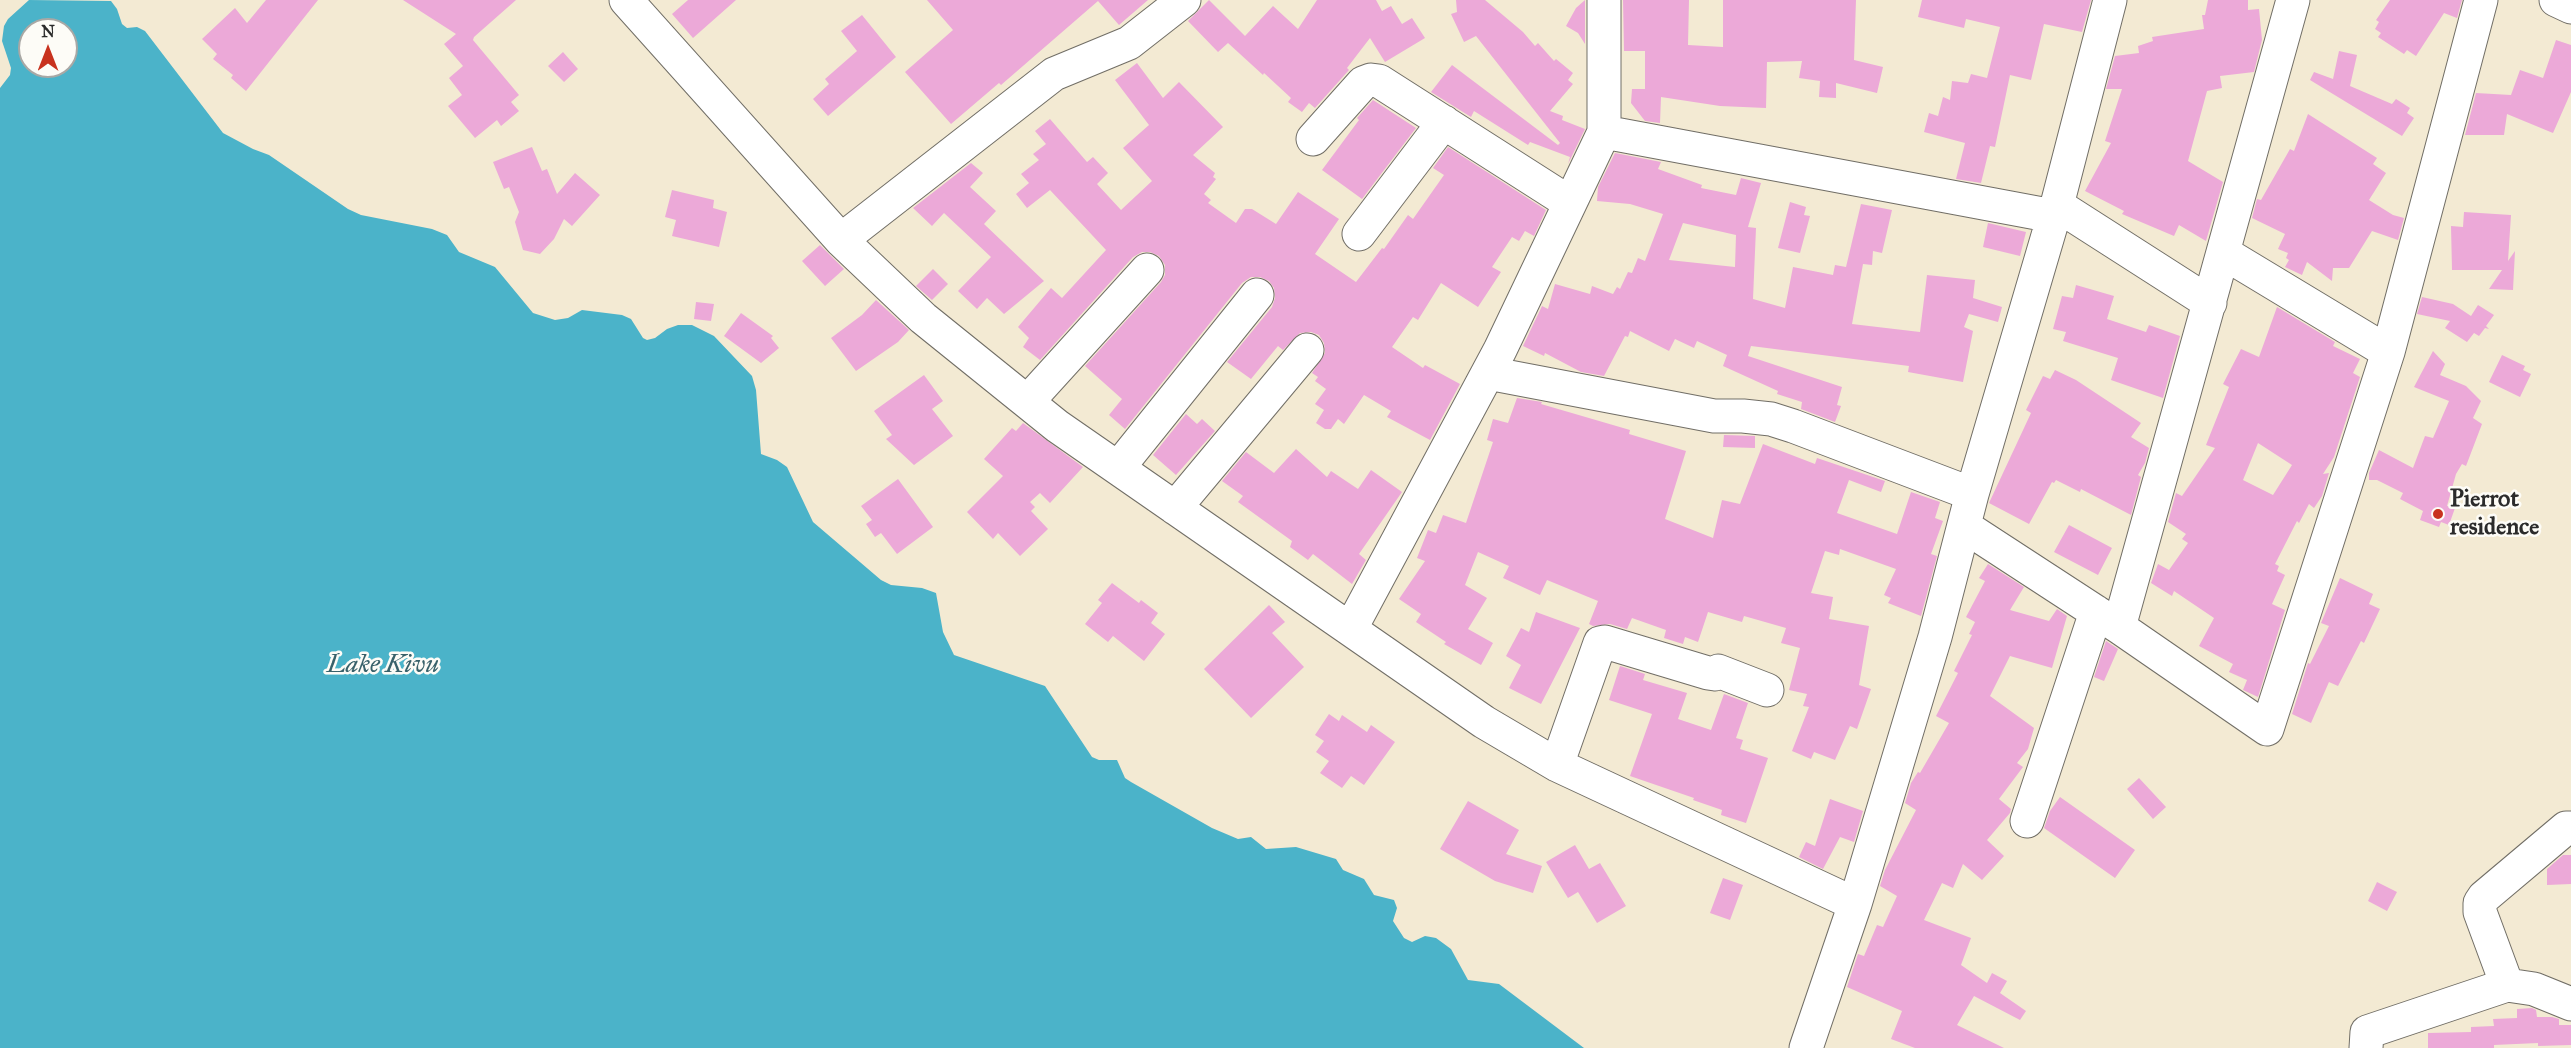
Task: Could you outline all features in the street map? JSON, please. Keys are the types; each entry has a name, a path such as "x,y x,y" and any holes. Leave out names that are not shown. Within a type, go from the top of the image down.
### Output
{"street":[{"path":"626,0 841,240 923,318 1118,468 1484,722 1557,765 1855,904"},
{"path":"841,240 1054,74 1129,43 1184,0"},
{"path":"1351,628 1488,374 1604,132 1604,0"},
{"path":"1806,1048 1855,904 1935,637 1972,494 2055,211 2110,0"},
{"path":"2027,821 2108,620 2210,303 2294,0"},
{"path":"1964,526 2108,620 2267,729 2388,352 2481,0"},
{"path":"2556,0 2571,7"},
{"path":"1313,139 1363,82 1379,81 1570,203"},
{"path":"1359,234 1444,122"},
{"path":"1604,132 2055,211 2210,303"},
{"path":"2224,253 2388,352"},
{"path":"1028,401 1147,270"},
{"path":"1118,468 1257,295"},
{"path":"1175,508 1307,350"},
{"path":"1488,374 1714,416 1771,419 1972,494"},
{"path":"1557,765 1600,643 1605,642 1708,673 1714,674 1718,671 1767,690"},
{"path":"2507,985 2480,912 2480,903 2484,897 2569,827"},
{"path":"2366,1048 2367,1032 2507,985 2534,989 2571,1004"}],"water":[{"name":"Lake Kivu","path":"29,0 111,1 117,9 122,24 127,28 137,27 145,31 223,133 269,155 348,209 361,215 432,229 447,235 459,252 495,267 533,313 555,320 568,318 582,310 622,315 631,319 643,338 647,340 678,325 692,325 714,336 752,376 756,390 761,454 787,467 813,522 881,580 891,585 922,588 936,593 943,632 954,655 1045,686 1092,757 1099,760 1117,760 1125,778 1212,828 1238,839 1251,837 1266,849 1296,847 1336,859 1343,870 1364,879 1374,895 1394,900 1397,908 1393,921 1404,938 1412,942 1425,936 1436,938 1451,949 1468,980 1499,984 1584,1048 0,1048 0,88 10,75 11,68 2,41 4,26 8,19"}],"building":[{"path":"266,0 318,0 246,91 231,78 233,75 213,59 217,54 202,39 235,8 247,23"},
{"path":"403,0 516,0 473,40 519,95 511,102 519,111 501,126 497,120 475,138 448,106 462,95 449,78 463,66 444,44 456,34"},
{"path":"688,0 736,0 693,38 672,14"},
{"path":"927,0 1148,0 1119,25 1098,1 1001,85 999,83 951,124 905,72 953,30"},
{"path":"1209,0 1245,36 1273,6 1298,29 1317,0 1376,0 1382,11 1391,6 1402,24 1412,18 1425,38 1385,62 1370,38 1347,68 1349,70 1315,108 1309,103 1302,112 1288,102 1291,98 1228,43 1218,52 1188,21"},
{"path":"1456,0 1485,0 1523,32 1535,46 1538,43 1554,61 1556,59 1573,73 1568,80 1573,84 1550,111 1563,116 1562,120 1585,129 1568,164 1570,157 1530,142 1528,145 1474,111 1471,117 1431,92 1452,65 1558,145 1560,143 1476,36 1464,42 1451,14 1457,12"},
{"path":"1585,0 1585,44 1578,33 1566,26 1576,8"},
{"path":"1623,0 1689,0 1688,45 1723,47 1723,0 1856,0 1854,60 1883,67 1877,93 1836,83 1836,98 1819,97 1820,81 1799,78 1802,61 1767,62 1766,108 1720,106 1661,97 1660,123 1645,121 1631,103 1632,89 1645,89 1645,51 1624,51"},
{"path":"1922,0 2091,0 2082,32 2044,24 2031,80 2010,75 1995,147 1990,146 1981,183 1956,179 1965,143 1924,132 1929,113 1938,116 1943,97 1950,100 1952,81 1968,83 1971,74 1987,78 2000,27 1966,19 1964,28 1918,17"},
{"path":"2208,0 2248,0 2248,10 2259,9 2262,40 2254,72 2220,76 2222,88 2207,91 2188,161 2223,182 2206,241 2179,225 2174,236 2122,214 2124,211 2085,191 2111,143 2105,141 2122,89 2106,89 2115,56 2139,53 2138,46 2153,41 2152,37 2204,29 2202,15 2205,15"},
{"path":"2390,0 2462,0 2457,18 2444,13 2416,56 2407,50 2404,54 2378,37 2381,33 2375,29 2379,22 2376,20"},
{"path":"862,15 896,57 828,116 813,99 829,84 825,79 857,51 841,31"},
{"path":"2556,40 2571,45 2571,92 2553,133 2507,114 2504,135 2465,135 2476,93 2511,95 2520,70 2543,78"},
{"path":"2339,51 2357,55 2350,86 2392,104 2396,99 2410,108 2407,113 2414,118 2402,136 2310,80 2314,72 2333,79"},
{"path":"563,52 578,69 564,82 548,66"},
{"path":"1137,63 1163,98 1179,82 1223,127 1193,155 1215,173 1213,177 1216,179 1204,194 1211,200 1208,203 1236,223 1245,209 1252,209 1276,224 1298,192 1339,219 1315,254 1356,282 1382,248 1384,249 1408,215 1413,219 1444,175 1433,168 1448,147 1546,210 1534,236 1525,231 1519,241 1512,237 1492,267 1501,272 1478,307 1441,283 1418,320 1413,317 1392,347 1423,368 1425,365 1460,384 1430,440 1387,417 1391,411 1364,395 1344,424 1338,419 1331,429 1325,429 1316,423 1324,410 1315,404 1326,389 1315,381 1318,377 1312,373 1325,353 1324,343 1319,335 1311,332 1300,333 1283,350 1278,346 1251,379 1227,362 1272,307 1275,298 1274,288 1269,281 1260,277 1251,277 1242,283 1125,429 1109,415 1122,399 1085,366 1161,282 1165,275 1165,265 1159,256 1150,252 1142,252 1133,257 1040,360 1023,347 1029,338 1018,327 1051,288 1062,298 1106,250 1050,190 1027,208 1016,194 1029,183 1021,174 1039,160 1033,154 1046,144 1035,131 1050,119 1087,162 1093,157 1108,173 1097,184 1121,210 1152,181 1123,148 1149,125 1115,80"},
{"path":"1373,100 1416,128 1362,199 1322,170 1359,120 1357,118"},
{"path":"2308,114 2377,158 2373,164 2386,173 2369,200 2393,215 2404,218 2398,240 2372,231 2349,268 2333,268 2332,281 2307,262 2302,275 2285,267 2289,260 2286,258 2288,253 2278,249 2285,234 2252,218 2257,199 2261,200 2290,149 2294,151"},
{"path":"532,147 542,171 547,169 557,194 575,173 600,195 572,226 564,219 554,239 540,254 523,250 515,222 519,212 509,187 504,189 493,162"},
{"path":"1615,153 1661,162 1658,169 1702,185 1701,188 1736,195 1741,178 1761,183 1748,227 1756,228 1753,299 1785,308 1793,267 1833,275 1835,265 1846,267 1861,204 1892,210 1882,253 1873,251 1872,265 1863,264 1852,324 1920,332 1927,275 1975,280 1973,298 2002,307 1998,322 1969,314 1964,327 1973,331 1963,382 1908,372 1909,366 1751,346 1748,356 1842,387 1837,405 1841,406 1835,422 1801,409 1802,402 1777,394 1778,391 1723,366 1727,355 1697,341 1694,348 1675,339 1669,351 1630,331 1628,337 1625,336 1604,376 1581,372 1545,353 1544,356 1523,346 1542,306 1548,309 1555,284 1590,294 1592,286 1613,294 1617,287 1620,289 1628,272 1632,273 1638,258 1645,261 1663,214 1630,204 1597,201 1598,187","holes":["1683,223 1736,235 1735,267 1669,260"]},
{"path":"971,163 983,173 970,187 996,211 984,224 1044,281 1004,314 987,298 977,309 958,291 991,257 944,213 932,226 913,208"},
{"path":"672,190 714,200 713,208 727,212 719,247 672,236 676,220 665,217"},
{"path":"1790,202 1806,207 1804,215 1810,216 1800,253 1778,248"},
{"path":"2464,212 2511,215 2508,261 2515,251 2513,290 2489,289 2502,270 2452,270 2451,226 2463,227"},
{"path":"1988,223 2026,232 2020,256 1983,247"},
{"path":"820,245 844,269 825,286 802,261"},
{"path":"933,269 948,284 932,300 916,286"},
{"path":"2076,285 2114,296 2107,319 2146,332 2149,325 2180,336 2163,398 2111,380 2118,358 2063,341 2066,332 2053,329 2062,296 2073,298"},
{"path":"2422,297 2453,304 2471,316 2478,305 2494,315 2486,326 2489,329 2485,328 2479,336 2474,333 2467,342 2445,328 2450,321 2417,314"},
{"path":"876,300 909,330 898,342 856,371 831,338 862,315"},
{"path":"696,302 714,304 711,321 694,319"},
{"path":"2277,307 2335,342 2333,346 2360,359 2353,373 2360,377 2334,457 2323,474 2329,473 2322,496 2314,508 2309,504 2299,523 2297,521 2275,564 2279,566 2277,571 2285,575 2272,604 2285,610 2258,697 2243,690 2247,680 2229,672 2233,664 2199,646 2214,618 2174,591 2172,596 2151,583 2158,564 2169,570 2188,543 2182,539 2186,534 2168,522 2176,493 2182,496 2215,448 2206,445 2229,387 2223,384 2241,349 2259,357","holes":["2258,443 2292,465 2273,495 2243,480"]},
{"path":"741,313 773,336 771,338 779,348 761,363 724,336"},
{"path":"2433,351 2445,364 2440,375 2466,386 2481,401 2473,418 2482,424 2466,466 2462,464 2456,474 2447,506 2455,508 2449,525 2441,522 2439,527 2420,520 2423,511 2400,499 2403,493 2377,480 2369,480 2369,473 2379,450 2413,468 2425,436 2433,438 2449,401 2414,387"},
{"path":"2502,355 2525,366 2523,370 2531,374 2520,397 2489,382"},
{"path":"2055,370 2076,380 2141,423 2131,437 2149,448 2145,463 2138,475 2141,477 2131,515 2081,489 2080,492 2056,480 2052,482 2029,524 1989,503 2031,413 2026,410 2043,376 2050,379"},
{"path":"924,375 943,401 932,409 953,436 914,465 886,439 892,435 874,411"},
{"path":"1517,398 1542,402 1541,404 1630,430 1629,434 1686,451 1665,519 1713,538 1722,500 1740,504 1763,444 1815,464 1817,458 1885,481 1881,492 1849,480 1837,513 1897,534 1911,492 1940,502 1935,518 1943,521 1931,554 1937,556 1921,616 1888,603 1891,598 1884,595 1896,569 1840,549 1839,555 1825,551 1811,593 1833,597 1829,619 1869,626 1859,685 1871,689 1857,729 1850,726 1835,760 1814,752 1811,759 1792,751 1809,707 1803,706 1807,694 1789,690 1800,648 1781,643 1786,628 1744,616 1742,622 1708,612 1698,642 1685,637 1683,644 1664,638 1666,630 1632,618 1627,629 1610,624 1593,626 1589,624 1598,601 1547,580 1540,595 1503,578 1509,566 1478,552 1465,585 1487,598 1468,629 1493,643 1481,665 1444,644 1446,642 1416,622 1421,614 1399,599 1425,561 1417,558 1428,530 1436,533 1443,515 1466,523 1493,442 1487,440 1493,419 1508,423"},
{"path":"1186,414 1197,424 1202,419 1215,431 1176,475 1153,455"},
{"path":"1023,423 1083,467 1050,503 1040,493 1030,502 1035,507 1031,511 1048,529 1020,556 998,533 993,539 967,512 1003,476 984,459 1012,428 1016,431"},
{"path":"1724,435 1755,436 1755,448 1723,447"},
{"path":"1296,449 1327,477 1331,471 1358,489 1371,470 1402,492 1359,554 1366,560 1352,584 1313,554 1308,560 1290,547 1292,541 1238,502 1243,496 1222,481 1246,452 1274,473"},
{"path":"898,479 933,527 897,554 881,533 875,537 866,524 872,520 861,506"},
{"path":"2069,525 2112,548 2098,575 2054,552"},
{"path":"1988,564 2024,587 2010,610 2049,621 2057,609 2067,616 2052,668 2010,656 1990,696 2034,728 2028,749 2017,763 2023,767 1999,799 2011,809 2010,813 1987,840 2004,856 1982,880 1963,864 1953,888 1942,883 1924,920 1971,938 1961,965 1987,983 1992,973 2007,981 2000,993 2026,1011 2020,1020 1974,996 1957,1025 2004,1048 1915,1048 1891,1039 1902,1011 1847,987 1858,954 1864,956 1877,925 1883,927 1897,896 1880,886 1885,870 1916,810 1905,803 1911,783 1918,772 1920,773 1949,723 1936,716 1958,673 1954,671 1972,635 1969,634 1975,622 1966,617 1985,581 1979,578"},
{"path":"2340,578 2373,594 2369,604 2380,609 2364,643 2361,641 2338,686 2329,682 2311,723 2292,714 2308,663 2310,664 2329,626 2321,623"},
{"path":"1112,583 1139,603 1141,600 1158,613 1151,623 1165,634 1144,661 1113,636 1108,642 1085,624 1102,603 1098,600"},
{"path":"1269,605 1285,622 1272,633 1304,667 1251,718 1204,669"},
{"path":"1536,612 1580,628 1541,704 1509,688 1521,665 1506,656 1521,628 1529,632"},
{"path":"2106,641 2118,649 2104,681 2094,677"},
{"path":"1620,666 1645,674 1643,680 1687,693 1678,719 1711,730 1724,694 1748,703 1736,738 1743,740 1740,749 1768,758 1746,823 1721,815 1722,810 1693,800 1694,798 1630,776 1652,714 1609,700"},
{"path":"1329,714 1339,721 1342,715 1367,732 1371,725 1395,742 1364,785 1351,776 1342,788 1320,773 1329,761 1316,752 1324,741 1315,735"},
{"path":"2139,778 2166,807 2153,819 2127,789"},
{"path":"2060,797 2135,850 2115,878 2044,828 2050,811"},
{"path":"1830,799 1863,811 1854,842 1840,837 1823,869 1799,857 1806,842 1815,846"},
{"path":"1468,801 1519,830 1506,854 1542,866 1533,893 1495,881 1440,849"},
{"path":"1575,845 1589,869 1600,863 1626,906 1597,923 1578,892 1568,898 1546,862"},
{"path":"2563,855 2571,855 2571,884 2547,885 2547,869"},
{"path":"1723,878 1743,885 1730,920 1710,913"},
{"path":"2377,882 2397,892 2387,911 2368,901"},
{"path":"2517,1009 2536,1010 2537,1017 2552,1017 2559,1019 2559,1025 2571,1025 2571,1045 2538,1046 2538,1043 2494,1045 2494,1048 2428,1048 2428,1033 2471,1032 2471,1027 2494,1026 2493,1019 2517,1018"}],"place":[{"name":"Pierrot residence","path":"2438,514"}]}
